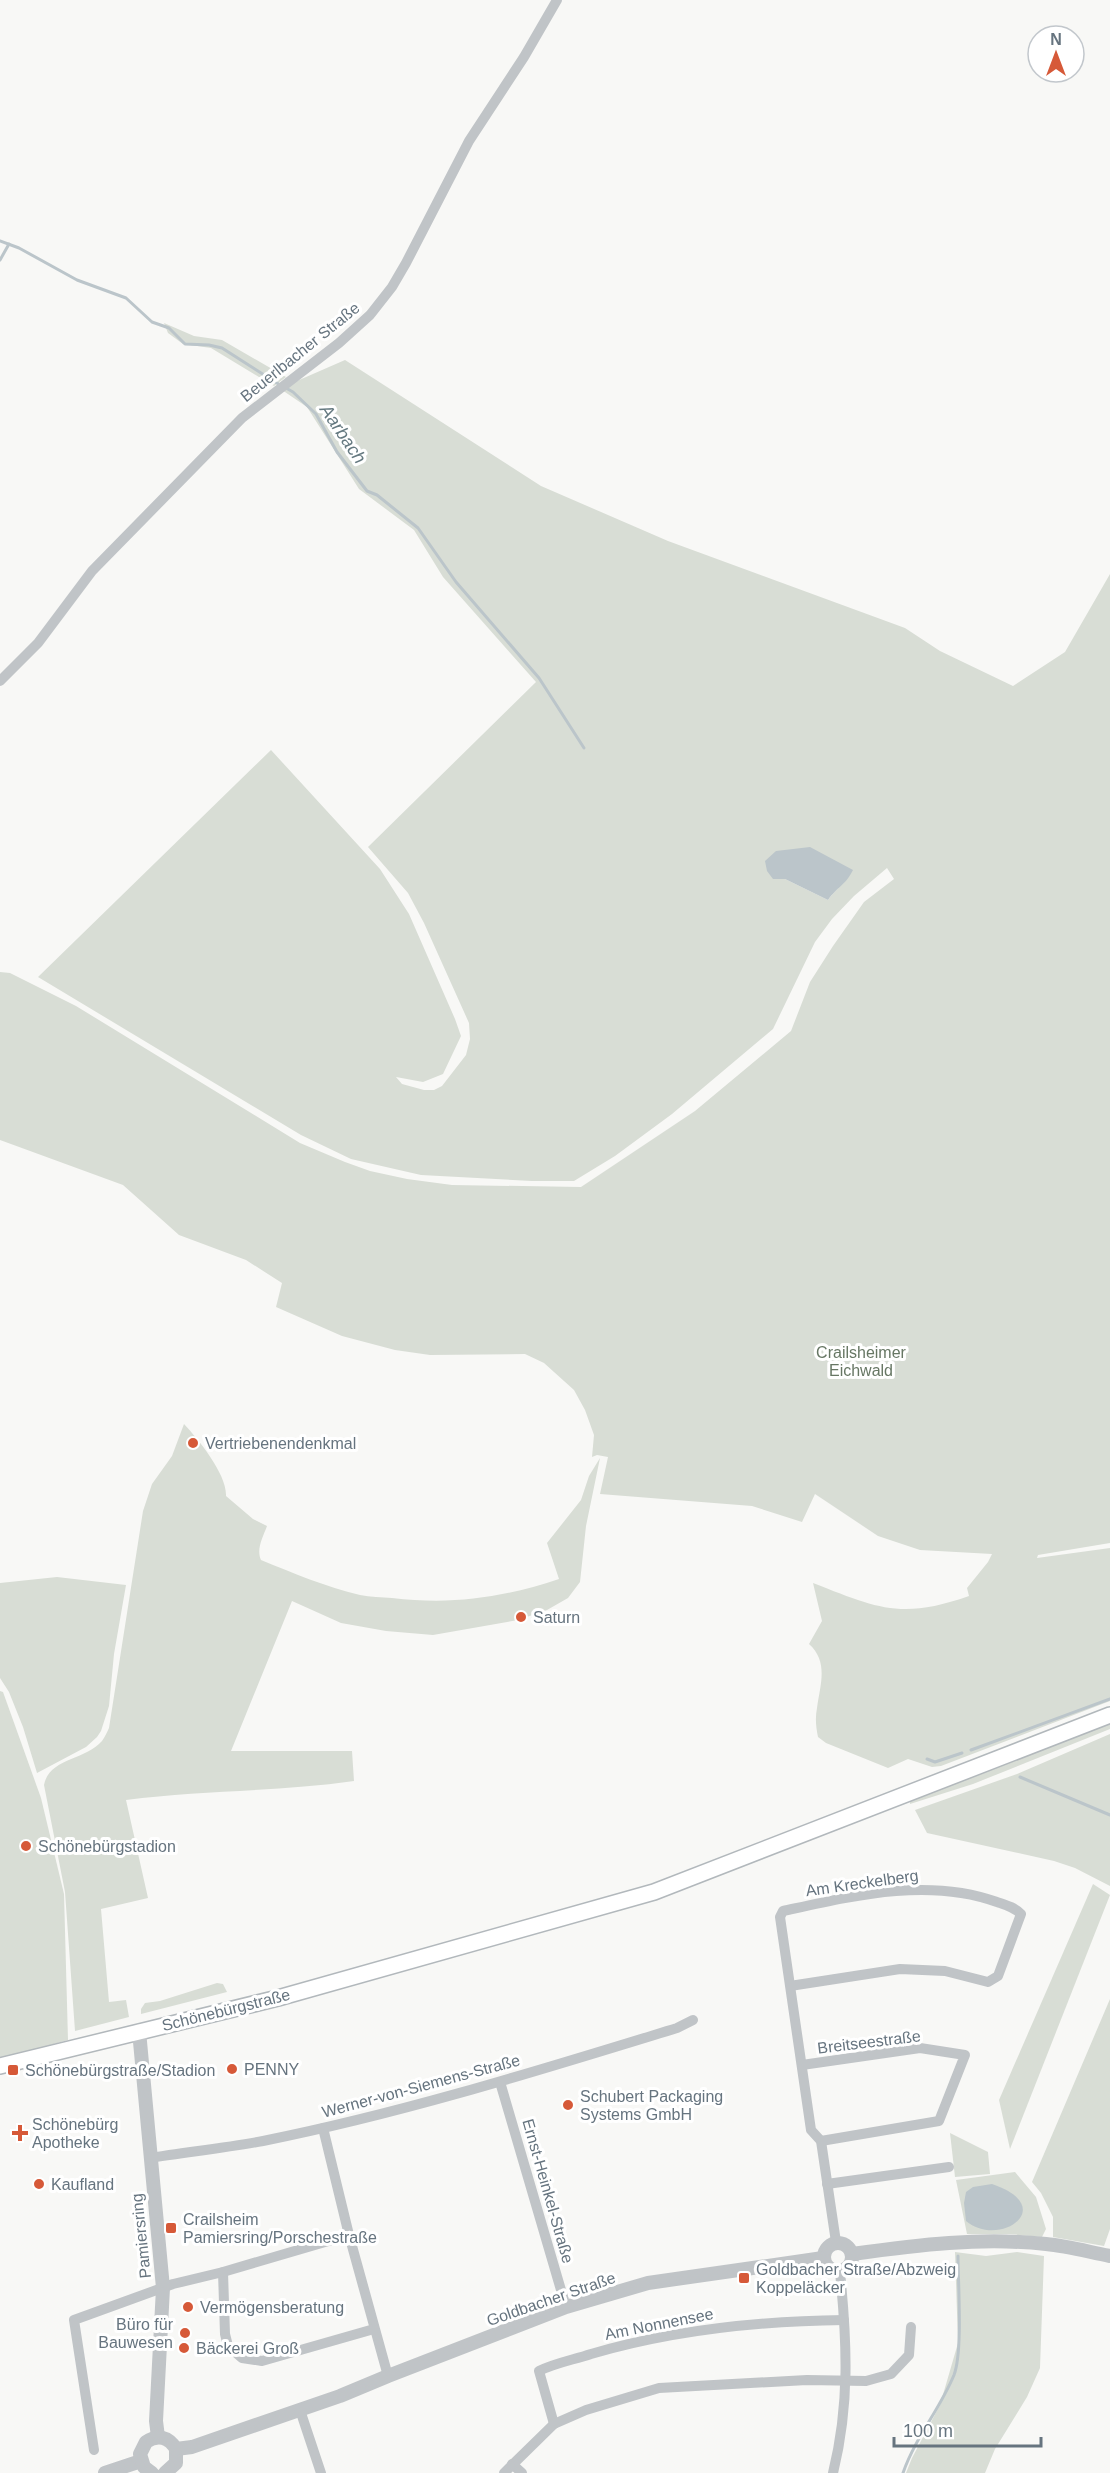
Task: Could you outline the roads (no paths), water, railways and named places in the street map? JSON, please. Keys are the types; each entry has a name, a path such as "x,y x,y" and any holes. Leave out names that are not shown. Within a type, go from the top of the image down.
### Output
{"main road":[{"name":"Schönebürgstraße","path":"0,2066 278,1998 654,1892 1110,1715"}],"street":[{"name":"Beuerlbacher Straße","path":"0,681 38,643 92,571 242,418 339,343 370,315 406,263 469,141 524,57 557,0"},
{"name":"Am Kreckelberg","path":"931,1889 979,1896 1015,1908 1021,1914 998,1976 988,1982 945,1971 900,1969 790,1986 780,1917 783,1911 894,1891 931,1889"},
{"path":"790,1986 811,2130 821,2141 836,2242"},
{"name":"Werner-von-Siemens-Straße","path":"150,2158 260,2141 323,2128 500,2082 677,2028 693,2020"},
{"name":"Pamiersring","path":"139,2031 163,2288 156,2421 158,2437"},
{"name":"Breitseestraße","path":"802,2065 920,2048 965,2055 939,2121 821,2141"},
{"name":"Ernst-Heinkel-Straße","path":"500,2082 566,2307"},
{"path":"323,2128 349,2235 388,2376"},
{"path":"827,2184 949,2167"},
{"path":"93,2450 74,2320 163,2288 349,2235"},
{"path":"852,2254 966,2241 1003,2241 1048,2244 1110,2256"},
{"path":"836,2242 848,2246 852,2254 851,2264 840,2272 830,2270 823,2258 825,2249 836,2242"},
{"name":"Goldbacher Straße","path":"176,2449 192,2447 340,2396 566,2307 648,2283 823,2258"},
{"path":"223,2272 225,2334 228,2346 242,2358 262,2361 374,2329"},
{"path":"833,2473 839,2448 847,2381 840,2272"},
{"name":"Am Nonnensee","path":"554,2424 538,2371 553,2365 629,2343 720,2327 791,2321 844,2320"},
{"path":"504,2473 554,2424 586,2410 659,2388 807,2380 866,2381 891,2374 909,2355 911,2327"},
{"path":"300,2410 321,2473"},
{"path":"152,2473 144,2467 141,2461 142,2448 152,2438 158,2437 166,2438 176,2449 176,2463 165,2473"},
{"path":"105,2473 141,2461"},
{"path":"512,2464 522,2473"}],"waterway":[{"name":"Aarbach","path":"0,241 19,248 77,280 126,298 152,322 169,328 185,344 222,348 280,385"},
{"path":"0,260 9,244"},
{"name":"Aarbach","path":"286,388 316,414 337,452 367,491 377,495 418,528 456,582 539,678 584,748"},
{"path":"971,1750 1110,1699"},
{"path":"927,1759 935,1762 962,1753"},
{"path":"1020,1777 1110,1815"},
{"path":"903,2473 914,2448 948,2388 957,2364 958,2256"}],"place":[{"name":"Vertriebenendenkmal","path":"193,1443"},
{"name":"Saturn","path":"521,1617"},
{"name":"Schönebürgstadion","path":"26,1846"},
{"name":"PENNY","path":"232,2069"},
{"name":"Schönebürgstraße/Stadion","path":"13,2070"},
{"name":"Schubert Packaging Systems GmbH","path":"568,2105"},
{"name":"Schönebürg Apotheke","path":"20,2133"},
{"name":"Kaufland","path":"39,2184"},
{"name":"Crailsheim Pamiersring/Porschestraße","path":"171,2228"},
{"name":"Goldbacher Straße/Abzweig Koppeläcker","path":"744,2278"},
{"name":"Vermögensberatung","path":"188,2307"},
{"name":"Büro für Bauwesen","path":"185,2333"},
{"name":"Bäckerei Groß","path":"184,2348"}],"park label":[{"name":"Crailsheimer Eichwald","path":"861,1361"}]}
